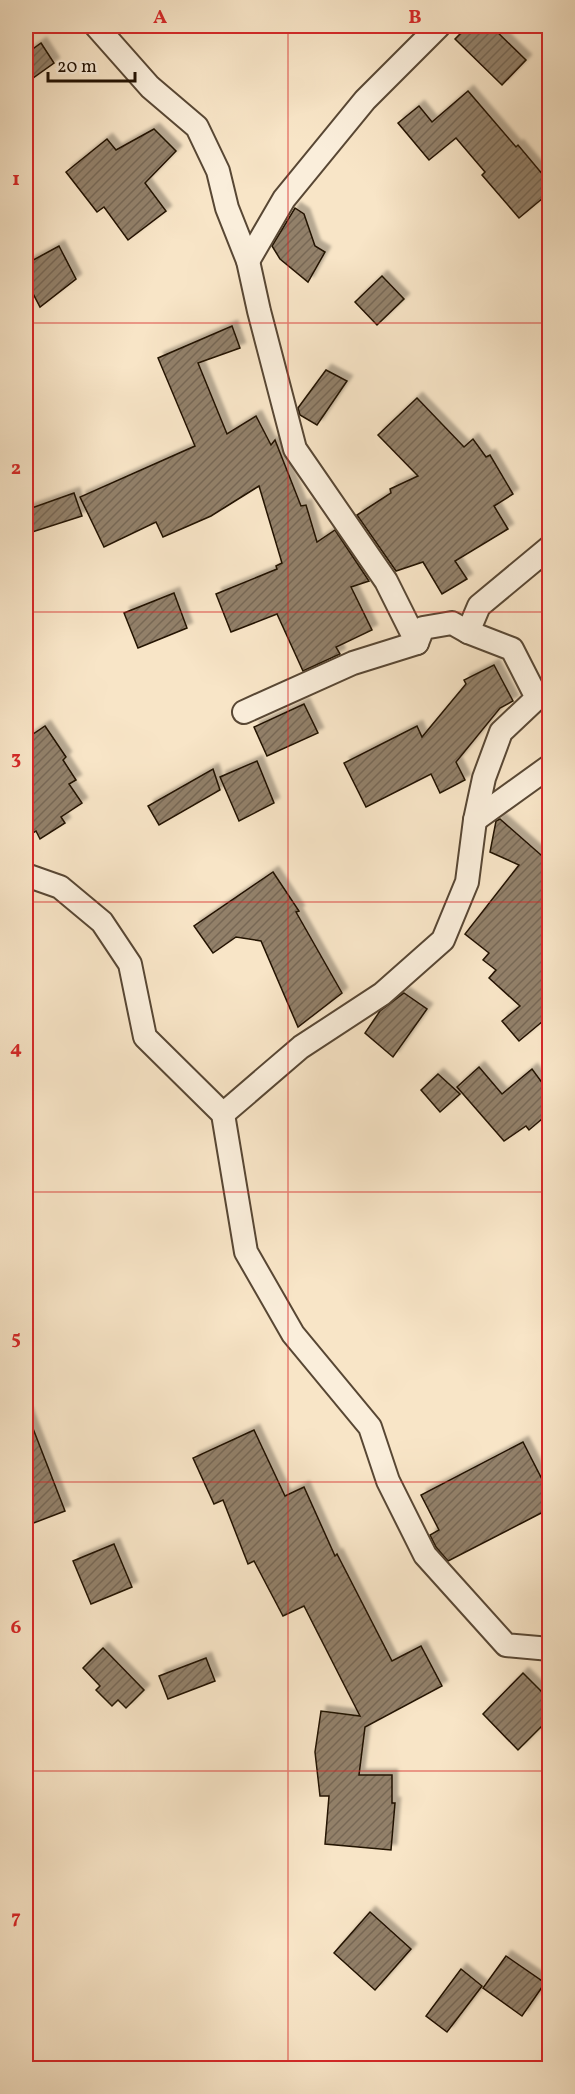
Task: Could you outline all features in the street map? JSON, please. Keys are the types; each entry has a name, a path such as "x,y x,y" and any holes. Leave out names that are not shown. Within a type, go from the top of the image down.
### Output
{"street":[{"path":"96,26 150,87 197,127 218,171 227,208 248,261 296,449 386,581 417,643"},
{"path":"248,261 284,199 357,109 439,26"},
{"path":"468,632 479,606 549,547"},
{"path":"223,1114 302,1047 382,994 444,940 466,882 484,778 501,732 537,698 512,649 468,632 452,623 423,628 417,643"},
{"path":"244,712 353,663 417,643"},
{"path":"475,820 549,766"},
{"path":"26,875 60,887 102,922 130,964 145,1037 223,1114 246,1252 294,1334 370,1427 387,1481 425,1555 506,1645 549,1649"}],"building":[{"path":"468,26 491,26 526,60 502,85 455,39"},
{"path":"41,43 54,63 26,83 26,54"},
{"path":"468,91 549,182 549,193 519,218 482,175 485,172 456,138 429,160 398,123 419,106 432,122"},
{"path":"154,129 176,151 145,183 166,211 128,240 104,207 97,212 66,172 107,139 116,150"},
{"path":"295,208 304,214 315,246 325,252 308,282 280,259 272,246"},
{"path":"59,246 76,279 40,307 26,280 26,264"},
{"path":"382,276 404,299 377,325 355,302"},
{"path":"232,326 240,348 198,363 227,434 256,416 271,445 275,440 301,506 306,505 317,542 335,530 369,581 351,587 372,630 336,647 340,654 303,671 277,614 231,632 216,594 277,569 276,566 282,563 259,486 211,516 163,537 156,522 104,547 80,497 195,446 158,358"},
{"path":"326,370 347,381 317,425 300,415 298,408"},
{"path":"417,398 464,447 473,439 486,457 490,455 513,494 494,506 508,529 455,561 467,579 442,594 423,562 396,571 357,515 391,493 390,489 418,476 378,435"},
{"path":"74,493 82,516 26,534 26,510"},
{"path":"174,593 187,628 138,648 124,613"},
{"path":"494,665 513,701 500,708 456,762 465,780 440,793 431,774 366,807 344,763 417,726 422,737 466,684 464,680"},
{"path":"304,704 318,733 267,756 254,727"},
{"path":"45,726 66,757 63,760 76,780 69,784 82,803 61,817 65,823 40,839 36,831 26,837 26,739"},
{"path":"257,761 274,803 239,821 220,777"},
{"path":"213,769 220,790 159,825 148,806"},
{"path":"500,819 549,862 549,1016 519,1041 502,1021 520,1006 489,978 496,970 483,960 489,953 465,934 519,865 490,852 496,821"},
{"path":"273,872 299,911 296,912 342,993 298,1027 261,941 236,937 213,953 194,926"},
{"path":"404,993 427,1009 393,1057 365,1033 380,1011"},
{"path":"479,1067 502,1094 532,1069 549,1092 549,1113 529,1130 526,1126 504,1141 457,1087"},
{"path":"438,1074 460,1094 440,1112 421,1090"},
{"path":"26,1413 65,1511 26,1526"},
{"path":"254,1430 285,1496 304,1487 335,1556 337,1554 392,1661 421,1646 442,1686 365,1727 359,1775 392,1775 392,1803 395,1803 391,1850 325,1844 329,1796 320,1796 315,1752 321,1711 360,1716 304,1606 283,1616 254,1561 248,1564 223,1500 214,1504 193,1458"},
{"path":"523,1442 549,1493 549,1509 448,1561 436,1547 430,1535 439,1530 421,1495"},
{"path":"114,1544 132,1587 91,1604 73,1561"},
{"path":"103,1648 144,1690 126,1708 118,1700 112,1706 96,1690 100,1686 83,1668"},
{"path":"206,1658 215,1681 168,1699 159,1676"},
{"path":"523,1673 549,1699 549,1719 518,1750 483,1714"},
{"path":"370,1912 411,1949 375,1990 334,1953"},
{"path":"506,1956 545,1983 522,2016 483,1988"},
{"path":"461,1969 482,1986 447,2032 426,2016"}]}
